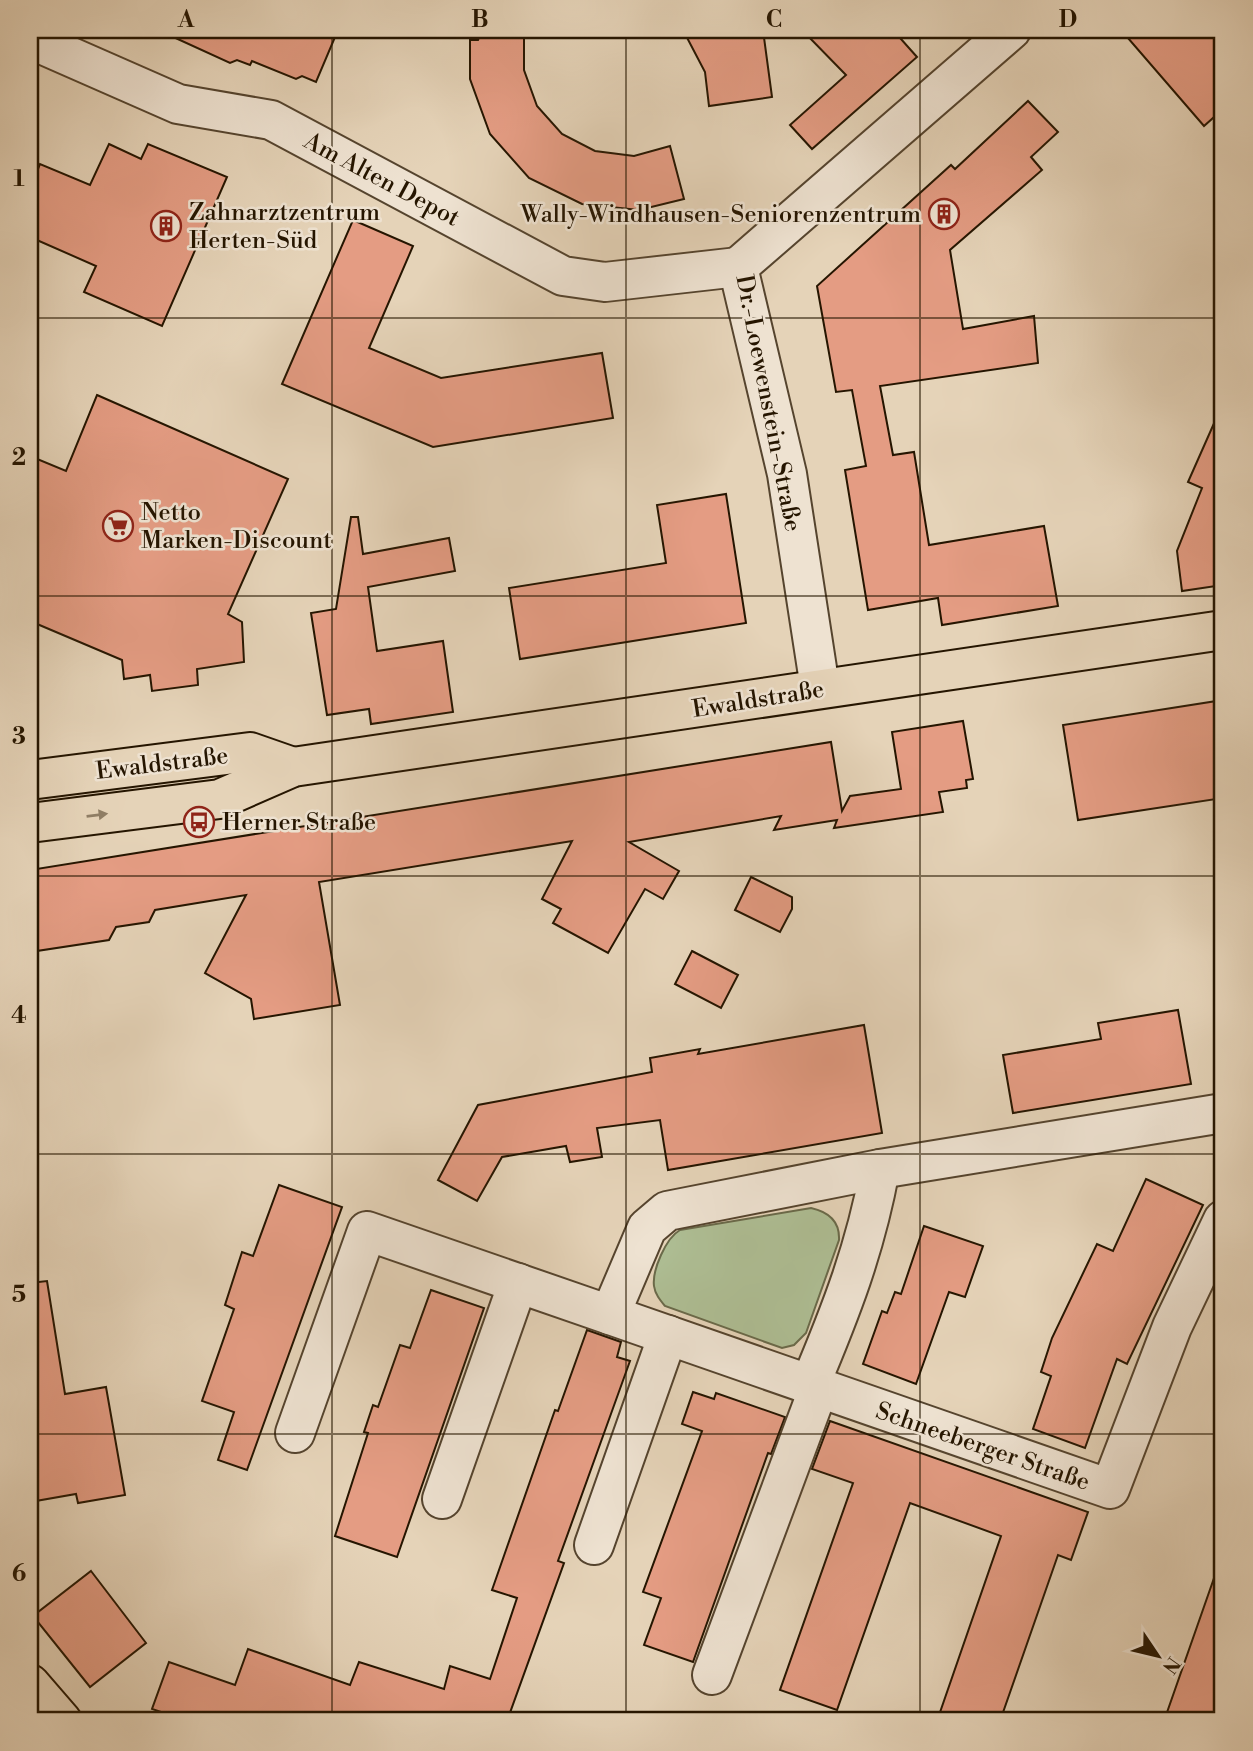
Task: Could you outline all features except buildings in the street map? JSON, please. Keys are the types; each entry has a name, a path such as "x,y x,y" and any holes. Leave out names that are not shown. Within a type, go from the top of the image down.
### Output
{"main road":[{"name":"Ewaldstraße","path":"30,823 220,799 293,767 674,713 820,688 1223,630"},
{"name":"Ewaldstraße","path":"30,780 250,752 293,767"},
{"path":"30,1684 62,1721"}],"street":[{"name":"Dr.-Loewenstein-Straße","path":"820,688 787,474 738,267 1012,30"},
{"name":"Am Alten Depot","path":"30,39 178,104 271,120 563,276 605,282 738,267"},
{"path":"610,1315 647,1228 667,1211 880,1169 1223,1113"},
{"path":"712,1675 853,1280 869,1228 880,1169"},
{"name":"Schneeberger Straße","path":"295,1433 367,1231 1110,1489 1172,1327 1223,1220"},
{"path":"442,1499 518,1283"},
{"path":"594,1545 668,1335"}],"green space":[{"path":"811,1208 832,1218 838,1228 839,1240 806,1333 794,1345 782,1348 665,1306 655,1292 654,1279 658,1263 665,1247 680,1230"}],"place":[{"name":"Wally-Windhausen-Seniorenzentrum","path":"944,214"},
{"name":"Zahnarztzentrum Herten-Süd","path":"166,226"},
{"name":"Netto Marken-Discount","path":"118,526"},
{"name":"Herner Straße","path":"199,822"}]}
